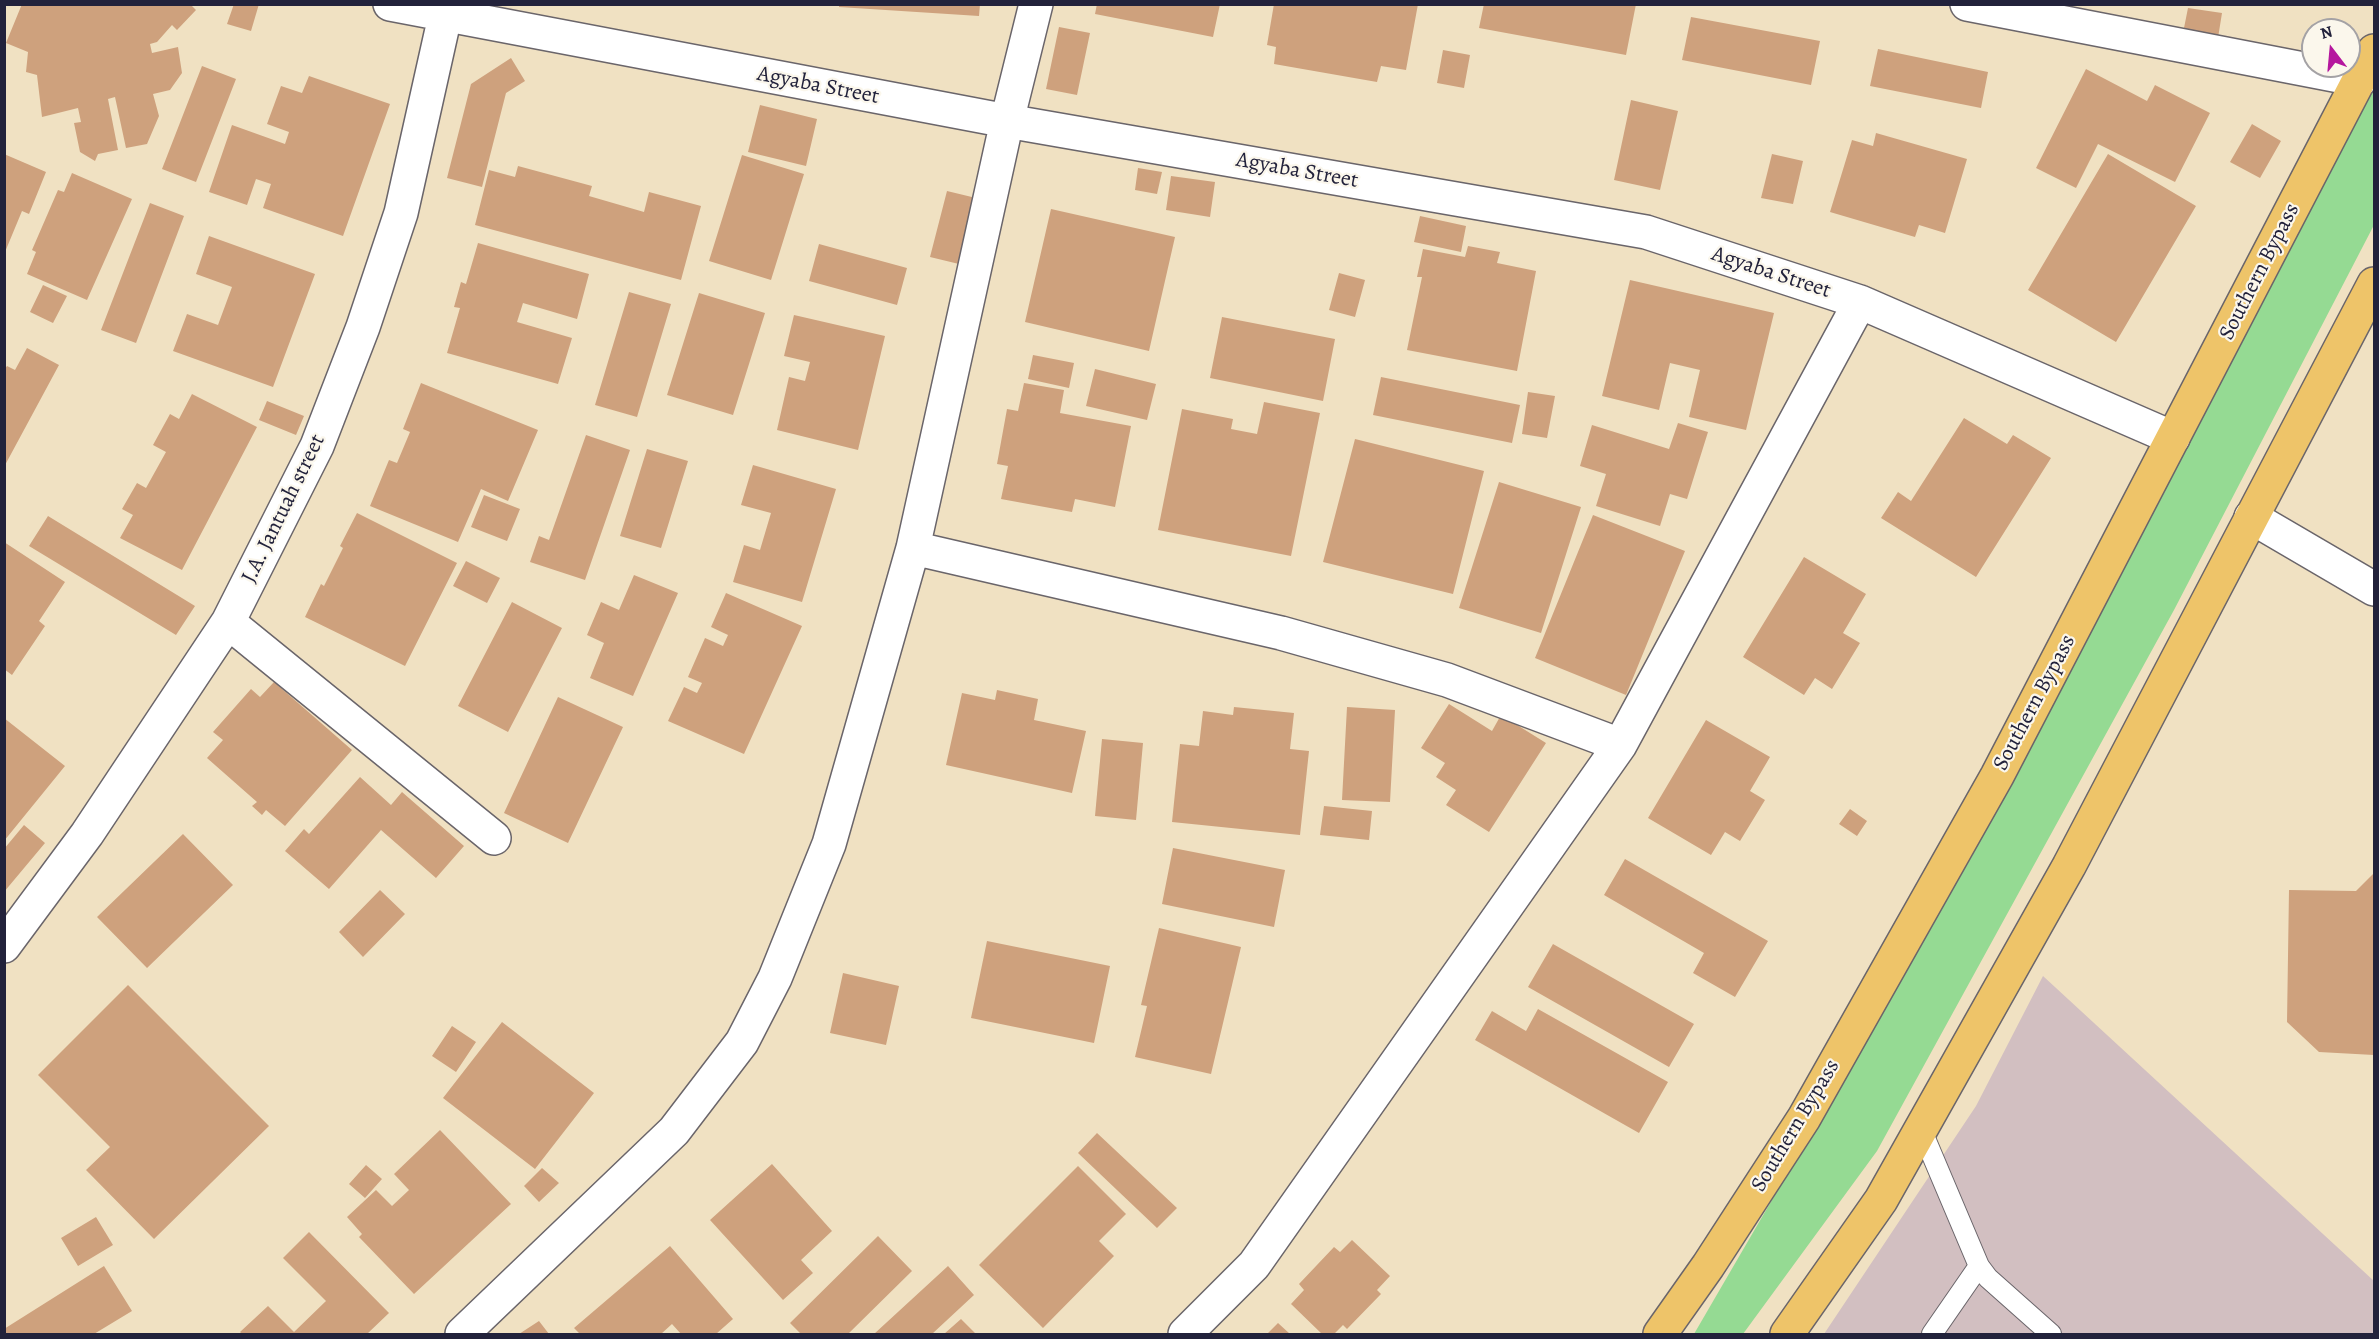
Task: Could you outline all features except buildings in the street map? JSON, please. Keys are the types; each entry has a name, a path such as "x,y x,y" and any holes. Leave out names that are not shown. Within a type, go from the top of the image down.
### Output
{"highway":[{"name":"Southern Bypass","path":"1660,1335 1708,1266 1804,1118 1997,776 2374,51"},
{"path":"1787,1335 1881,1200 2069,866 2374,284"}],"street":[{"name":"Agyaba Street","path":"390,4 1007,121 1646,232 1860,302 2174,438"},
{"path":"462,1335 674,1131 742,1042 775,978 829,844 913,548 1007,121 1036,4"},
{"path":"1967,4 2360,80"},
{"name":"J.A. Jantuah street","path":"4,946 87,834 228,622 316,446 363,327 401,213 445,16"},
{"path":"1185,1335 1254,1265 1620,745 1860,302"},
{"path":"2251,517 2374,589"},
{"path":"913,548 1281,633 1447,680 1620,745"},
{"path":"228,622 494,838"}],"lane":[{"path":"1921,1129 1979,1266 1988,1278 2051,1335"},
{"path":"1932,1335 1979,1266"}],"shaded area":[{"path":"2043,976 2374,1281 2374,1334 1824,1334 1976,1106"}],"green space":[{"path":"2374,68 2374,225 2174,610 1877,1151 1743,1334 1694,1334 1972,856 2340,146"}]}
